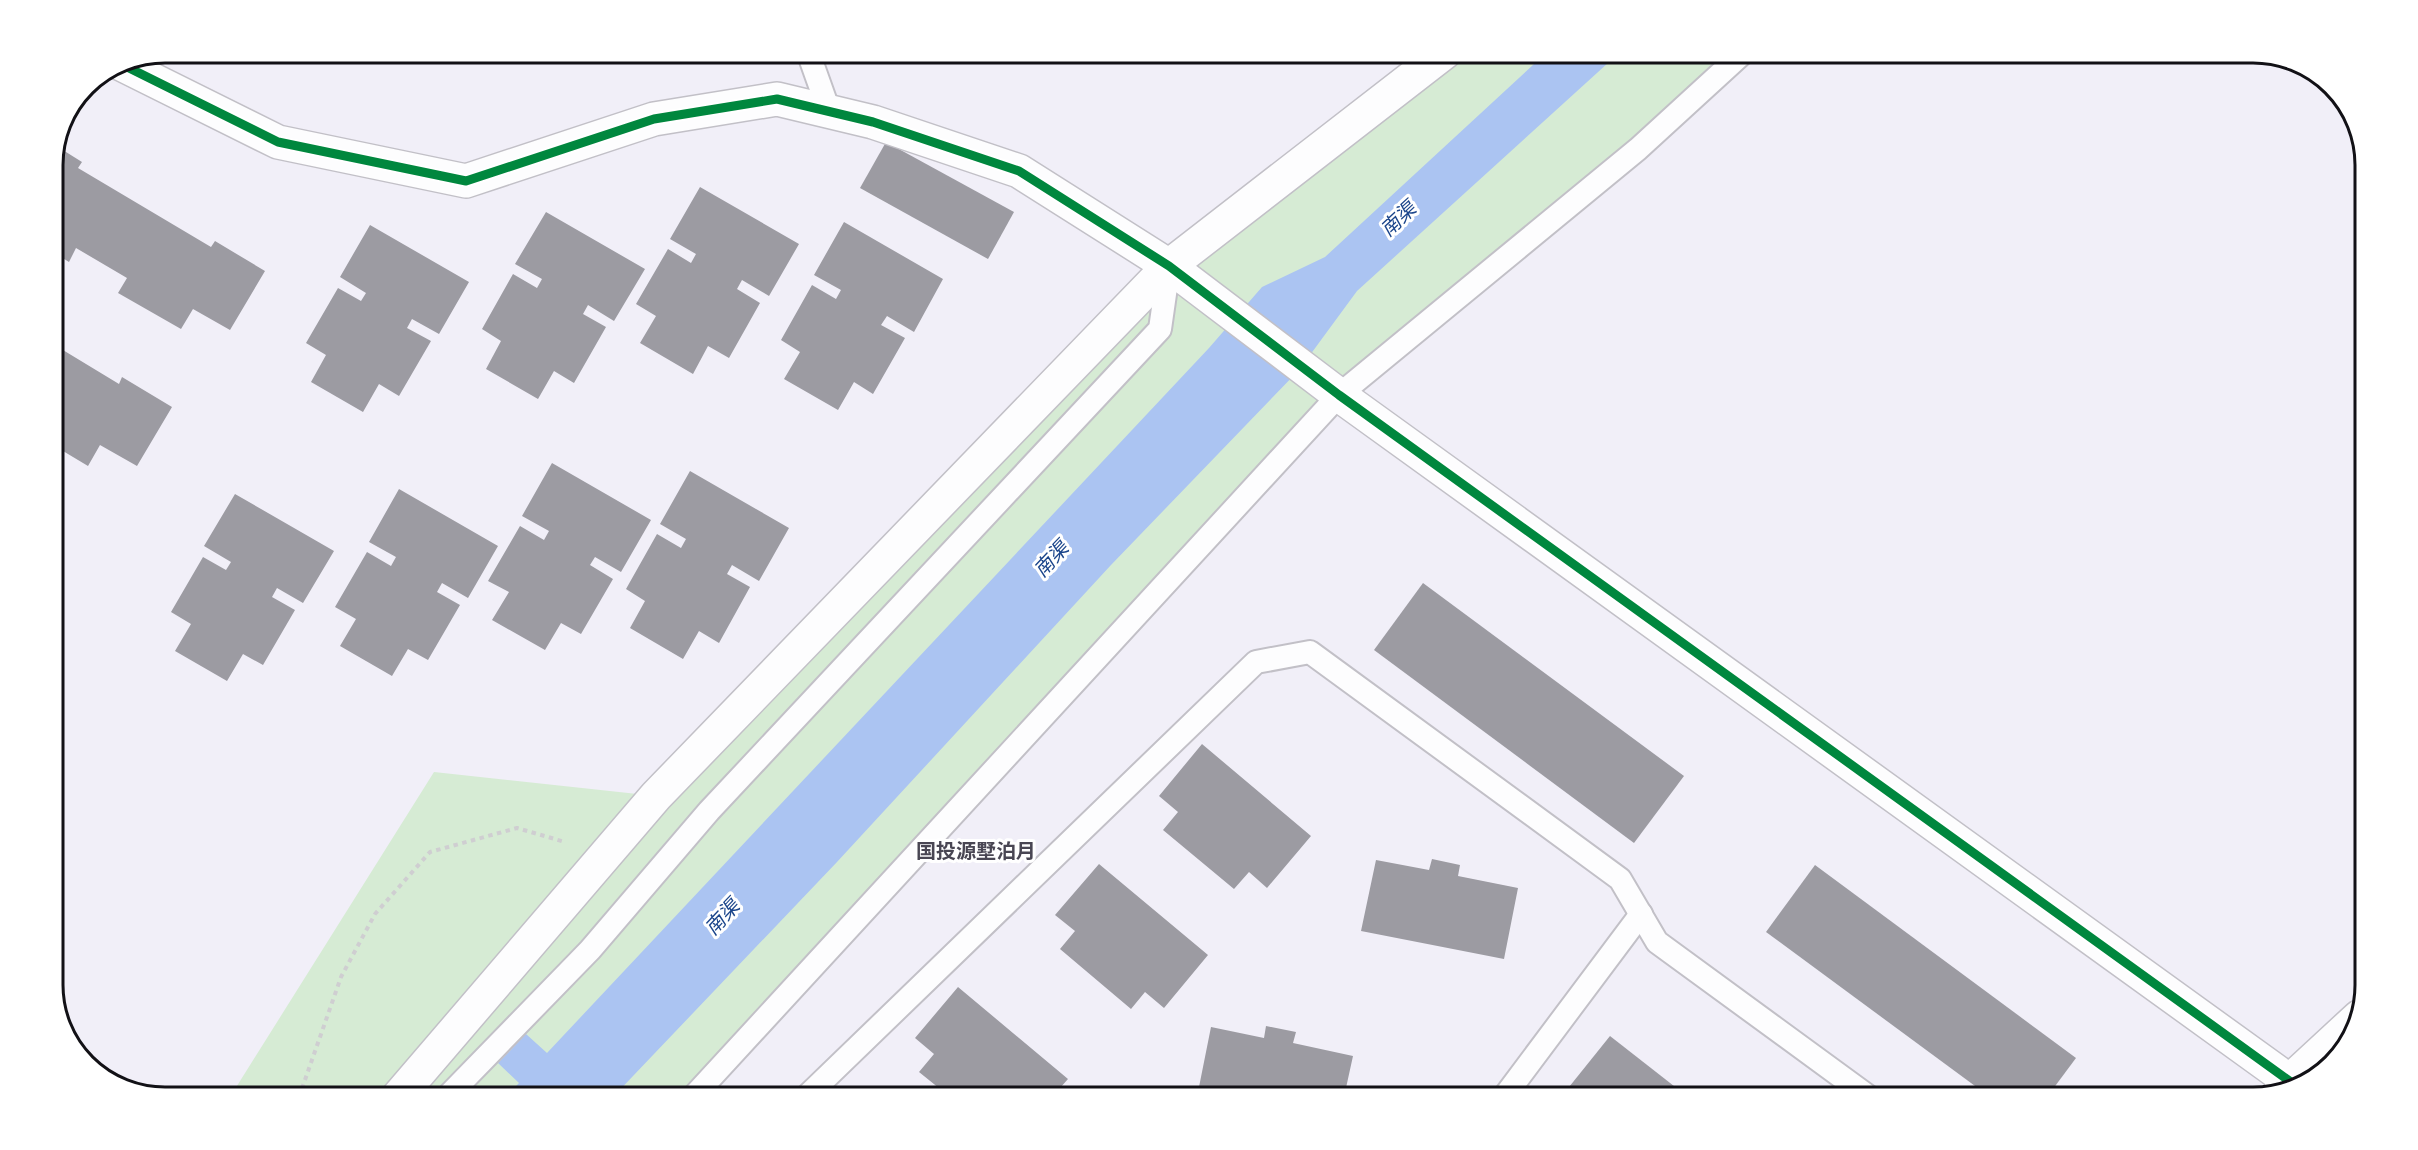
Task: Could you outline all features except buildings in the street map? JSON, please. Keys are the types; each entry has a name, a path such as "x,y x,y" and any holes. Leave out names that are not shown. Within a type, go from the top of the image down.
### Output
{"street":[{"path":"407,1087 656,796 1169,266 1431,63"},
{"path":"132,69 278,142 466,181 654,118 777,99 873,122 1019,171 1169,266 1339,395 2284,1082"},
{"path":"2299,1076 2342,1034"}],"lane":[{"path":"812,63 829,111"},
{"path":"703,1087 1339,395 1638,149 1732,63"},
{"path":"458,1087 590,950 709,811 1160,329 1169,266"},
{"path":"817,1087 1256,662 1310,652 1620,879 1657,942 1854,1087"},
{"path":"1512,1087 1641,914"}],"path":[{"path":"303,1087 341,977 375,914 430,852 517,828 606,854"}],"green space":[{"path":"1412,63 1732,63 1339,395 702,1087 236,1087 434,772 656,796 1169,266"}],"water":[{"name":"南渠","path":"1535,63 1608,63 1357,291 1299,370 1111,565 837,862 623,1087 515,1087 519,1083 498,1063 526,1034 547,1053 1209,348 1262,287 1325,257"}],"cycle path":[{"path":"132,69 278,142 466,181 654,119 777,99 873,122 1019,171 1169,266 1339,395 2288,1080"}],"district":[{"name":"国投源墅泊月","path":"976,851"}]}
